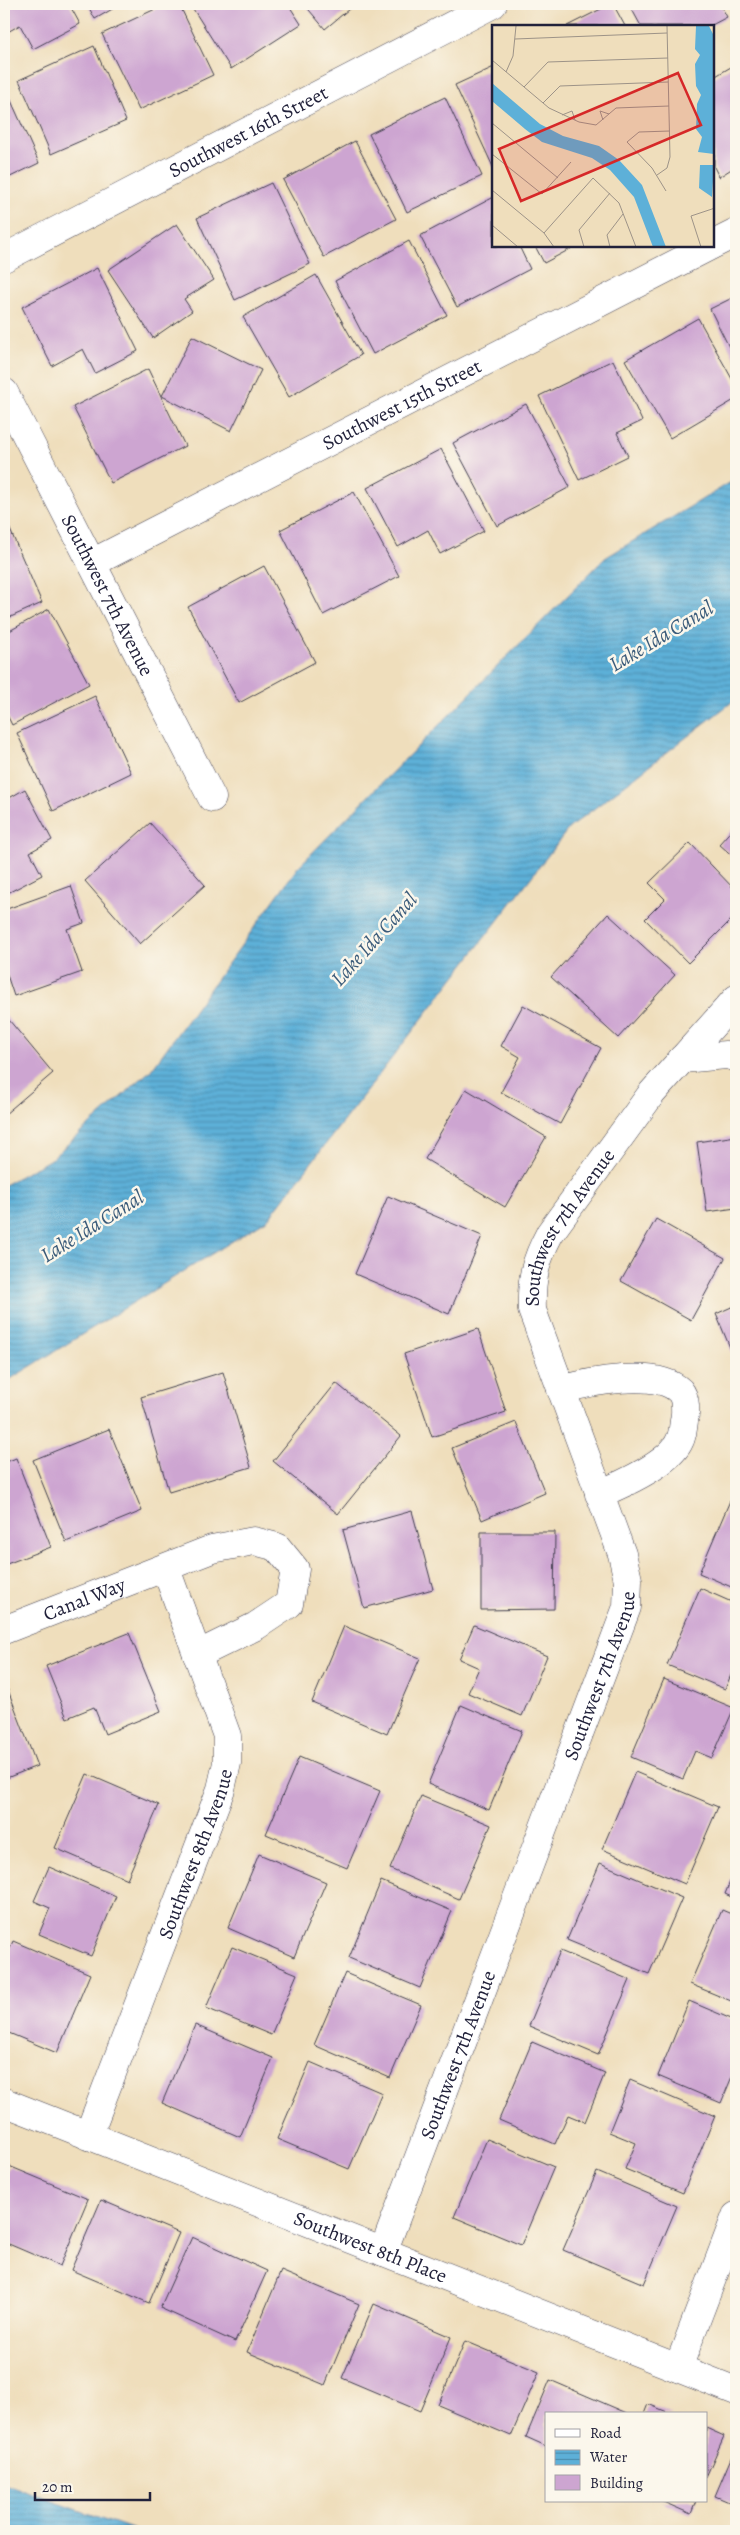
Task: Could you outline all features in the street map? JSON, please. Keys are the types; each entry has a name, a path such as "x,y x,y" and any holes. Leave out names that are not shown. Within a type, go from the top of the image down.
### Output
{"street":[{"name":"Southwest 16th Street","path":"4,258 493,4"},
{"path":"715,244 736,233"},
{"name":"Southwest 15th Street","path":"92,563 706,248"},
{"name":"Southwest 7th Avenue","path":"4,392 212,798"},
{"name":"Southwest 7th Avenue","path":"383,2252 627,1607 628,1580 622,1554 532,1310 531,1283 537,1256 550,1233 647,1101 682,1059 736,1000"},
{"path":"682,1059 726,1055 736,1057"},
{"path":"561,1390 588,1382 648,1380 666,1383 673,1387 680,1392 684,1402 686,1415 680,1441 661,1462 625,1483 599,1494"},
{"name":"Canal Way","path":"4,1630 212,1549 254,1541 277,1548 295,1570 289,1604 256,1626 197,1655"},
{"name":"Southwest 8th Avenue","path":"88,2136 221,1790 227,1763 227,1736 166,1568"},
{"name":"Southwest 8th Place","path":"4,2102 736,2390"},
{"path":"678,2368 736,2216"}],"water":[{"name":"Lake Ida Canal","path":"736,479 736,699 569,828 268,1219 4,1383 4,1185 51,1159 151,1070 298,867 605,558"},
{"path":"4,2484 138,2531 4,2531"}],"building":[{"path":"4,4 69,4 80,24 33,49 20,25 4,34"},
{"path":"87,4 121,4 95,19"},
{"path":"166,4 179,4 213,75 139,110 102,34"},
{"path":"190,4 288,4 301,24 231,69"},
{"path":"304,4 355,4 325,29"},
{"path":"613,4 624,25 569,25"},
{"path":"629,4 720,4 727,17 712,25 640,25"},
{"path":"94,46 126,121 51,154 19,80"},
{"path":"736,64 736,166 719,177 715,169 715,76"},
{"path":"492,68 492,165 455,85"},
{"path":"4,85 39,163 4,180"},
{"path":"445,97 482,176 407,212 369,134"},
{"path":"355,141 396,219 324,257 283,180"},
{"path":"271,183 310,264 235,300 197,218"},
{"path":"492,198 492,248 520,248 530,269 457,307 420,236"},
{"path":"177,224 214,280 184,299 192,311 153,338 108,270"},
{"path":"409,241 447,315 373,354 335,281"},
{"path":"536,248 572,248 544,263"},
{"path":"97,268 138,351 95,373 83,349 52,366 22,307"},
{"path":"316,275 361,355 289,397 243,317"},
{"path":"736,296 736,361 710,309"},
{"path":"698,318 736,386 736,399 670,438 625,360"},
{"path":"192,336 261,370 231,431 162,396"},
{"path":"613,360 642,421 617,433 628,456 579,480 539,396"},
{"path":"148,369 185,446 111,483 73,407"},
{"path":"526,404 570,487 497,526 453,443"},
{"path":"441,449 484,531 440,554 428,530 398,547 367,488"},
{"path":"354,492 399,576 323,615 280,530"},
{"path":"8,525 42,603 4,620 4,527"},
{"path":"264,566 315,662 239,703 188,607"},
{"path":"49,609 89,684 12,725 4,709 4,634"},
{"path":"95,696 131,773 53,811 17,733"},
{"path":"25,789 52,840 30,852 42,875 4,895 4,801"},
{"path":"150,823 205,885 140,944 85,881"},
{"path":"736,825 736,859 719,844"},
{"path":"690,843 736,891 736,915 688,963 645,919 665,899 649,883"},
{"path":"71,886 84,923 67,929 82,972 14,996 4,966 4,910"},
{"path":"608,914 675,975 618,1038 551,977"},
{"path":"523,1005 601,1048 560,1124 501,1092 520,1057 501,1046"},
{"path":"4,1014 53,1073 4,1115"},
{"path":"466,1089 546,1137 505,1207 425,1159"},
{"path":"736,1136 736,1208 707,1212 697,1142"},
{"path":"388,1196 482,1236 449,1314 355,1274"},
{"path":"656,1219 725,1258 691,1320 621,1281"},
{"path":"736,1305 736,1362 716,1314"},
{"path":"478,1329 506,1412 432,1437 404,1354"},
{"path":"223,1372 251,1467 169,1492 141,1397"},
{"path":"336,1383 401,1436 338,1514 273,1461"},
{"path":"516,1422 545,1493 482,1520 452,1448"},
{"path":"109,1429 142,1511 66,1542 33,1460"},
{"path":"16,1458 51,1547 4,1565 4,1463"},
{"path":"732,1496 736,1498 736,1589 699,1573"},
{"path":"412,1511 433,1589 364,1608 343,1530"},
{"path":"481,1532 555,1532 554,1609 481,1610"},
{"path":"700,1588 736,1604 736,1663 725,1689 667,1665"},
{"path":"474,1625 547,1656 522,1716 468,1693 479,1668 459,1659"},
{"path":"344,1626 420,1658 387,1734 312,1702"},
{"path":"129,1633 161,1711 105,1734 94,1707 67,1718 46,1666"},
{"path":"664,1679 734,1708 712,1758 695,1751 683,1779 631,1757"},
{"path":"8,1690 37,1766 4,1779 4,1691"},
{"path":"461,1705 522,1731 489,1810 428,1784"},
{"path":"299,1757 380,1791 347,1868 266,1834"},
{"path":"635,1772 718,1807 685,1884 602,1849"},
{"path":"87,1774 159,1805 127,1879 55,1848"},
{"path":"421,1796 491,1825 459,1899 390,1869"},
{"path":"259,1854 326,1882 294,1957 228,1928"},
{"path":"600,1863 682,1898 649,1974 567,1940"},
{"path":"49,1867 116,1896 91,1956 39,1934 50,1908 34,1901"},
{"path":"736,1867 736,1899 725,1894"},
{"path":"381,1881 452,1911 420,1988 349,1958"},
{"path":"722,1910 736,1916 736,2003 690,1984"},
{"path":"13,1941 90,1974 57,2053 4,2031 4,1962"},
{"path":"232,1947 297,1974 271,2035 206,2008"},
{"path":"560,1951 630,1980 598,2055 529,2026"},
{"path":"345,1973 421,2005 390,2078 314,2045"},
{"path":"689,2001 736,2021 736,2067 721,2103 658,2076"},
{"path":"195,2025 273,2058 240,2137 162,2103"},
{"path":"532,2042 605,2073 585,2122 568,2115 555,2144 499,2120"},
{"path":"310,2062 382,2093 349,2169 277,2139"},
{"path":"630,2080 715,2116 683,2193 625,2169 636,2143 609,2132"},
{"path":"487,2139 554,2167 521,2245 454,2217"},
{"path":"9,2166 88,2199 60,2266 4,2242 4,2178"},
{"path":"597,2172 677,2206 644,2284 563,2250"},
{"path":"101,2200 179,2233 149,2303 71,2270"},
{"path":"192,2237 267,2271 235,2342 160,2308"},
{"path":"281,2271 359,2304 325,2385 247,2352"},
{"path":"374,2304 451,2337 420,2411 342,2378"},
{"path":"465,2341 539,2372 511,2436 438,2405"},
{"path":"550,2380 624,2412 545,2412 545,2446 526,2437"},
{"path":"648,2404 667,2412 645,2412"},
{"path":"708,2429 724,2436 708,2472"},
{"path":"736,2446 736,2505 715,2496"},
{"path":"663,2502 696,2502 691,2514"}]}
